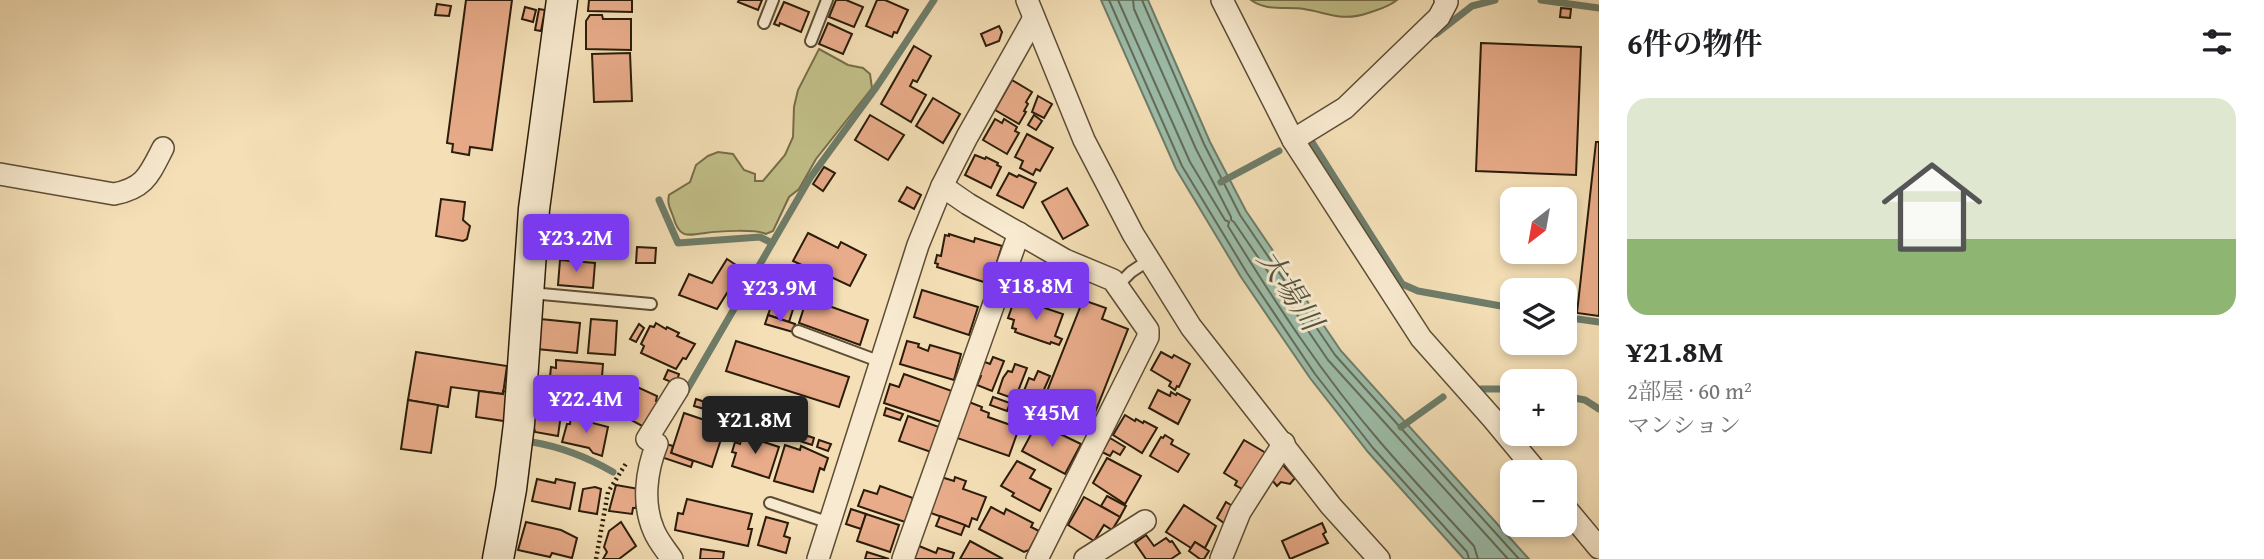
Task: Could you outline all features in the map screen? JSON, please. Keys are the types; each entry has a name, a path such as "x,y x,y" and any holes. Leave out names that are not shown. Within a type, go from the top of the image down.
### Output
{"street":[{"path":"498,559 511,489 521,395 534,209 562,0"},
{"path":"1222,0 1293,140 1421,338 1527,460"},
{"path":"1293,140 1345,108 1439,17 1447,2 1445,0"},
{"path":"818,559 918,245 942,186 1031,9"},
{"path":"1031,9 1084,140 1133,234 1191,327 1331,506 1379,559"},
{"path":"0,174 114,194 140,186 163,148"},
{"path":"942,186 1065,260 1113,280 1148,330 1148,337 1037,559"},
{"path":"903,559 1019,233"},
{"path":"672,559 654,531 646,503 651,459 657,444 647,439 678,389"},
{"path":"1221,559 1240,512 1284,443"},
{"path":"1085,559 1146,521"},
{"path":"1577,522 1599,548"}],"lane":[{"path":"764,23 773,0"},
{"path":"811,41 827,0"},
{"path":"1116,286 1131,271 1149,260"},
{"path":"529,293 650,304"},
{"path":"798,331 881,362"},
{"path":"521,395 587,399"},
{"path":"770,503 830,523"}],"path":[{"path":"596,559 608,492 615,478 647,439"}],"shaded area":[{"path":"1251,0 1397,0 1386,7 1359,16 1343,17 1304,9 1264,6"},
{"path":"819,49 848,65 863,68 870,74 872,88 816,159 799,189 789,197 773,231 766,234 737,231 693,235 681,232 669,206 669,195 690,182 696,165 708,156 718,152 733,154 744,170 755,174 755,181 763,181 785,155 793,137 794,107 798,90"}],"water":[{"name":"大場川","path":"1101,0 1148,0 1210,142 1246,211 1341,351 1500,527 1500,537 1509,537 1529,559 1464,559 1368,452 1310,378 1241,277 1176,169"}],"building":[{"path":"466,0 512,0 492,150 470,147 469,155 452,152 453,144 447,143"},
{"path":"589,0 632,0 632,12 588,11"},
{"path":"762,0 758,10 738,2"},
{"path":"836,0 846,0 863,7 854,27 829,17"},
{"path":"877,0 885,0 908,10 897,33 894,32 892,37 866,26"},
{"path":"784,2 809,12 801,32 780,23 779,26 774,24"},
{"path":"437,4 451,6 449,16 435,15"},
{"path":"525,7 536,10 533,22 522,19"},
{"path":"1561,8 1571,9 1570,18 1560,17"},
{"path":"539,9 545,10 541,31 535,30"},
{"path":"590,15 602,15 603,19 631,19 631,50 586,49 586,21"},
{"path":"828,23 852,34 843,54 819,44"},
{"path":"999,26 1002,32 999,41 986,46 981,34"},
{"path":"1481,43 1581,47 1576,175 1476,171"},
{"path":"914,46 931,56 917,82 913,80 910,86 926,95 911,122 881,104"},
{"path":"630,53 632,101 594,102 592,54"},
{"path":"1012,80 1032,92 1019,124 995,110"},
{"path":"1038,96 1052,104 1044,118 1032,112"},
{"path":"933,98 960,114 943,143 916,126"},
{"path":"870,115 904,135 888,160 855,140"},
{"path":"1034,115 1042,121 1036,130 1028,125"},
{"path":"995,119 1002,123 1004,119 1017,127 1015,131 1019,133 1007,154 983,140"},
{"path":"1027,134 1053,148 1040,171 1036,169 1033,175 1020,168 1023,161 1015,157"},
{"path":"1596,142 1599,142 1599,316 1577,313"},
{"path":"975,155 985,159 986,157 1001,167 991,188 965,175"},
{"path":"824,167 835,173 823,191 813,184"},
{"path":"1009,173 1036,183 1023,208 997,195"},
{"path":"907,187 921,195 914,209 899,201"},
{"path":"1067,188 1088,225 1063,239 1042,202"},
{"path":"441,199 465,202 463,220 470,226 467,239 463,241 436,236"},
{"path":"808,233 838,248 841,242 866,255 850,286 827,275 823,283 803,272 806,267 793,261"},
{"path":"945,235 974,242 975,238 1002,246 990,284 937,267 937,255 941,256"},
{"path":"637,247 656,248 655,263 636,263"},
{"path":"727,259 742,269 717,309 679,295 689,274 712,283"},
{"path":"560,260 595,263 593,288 558,285"},
{"path":"781,277 801,284 789,322 768,315"},
{"path":"1012,283 1028,289 1025,297 1009,291"},
{"path":"922,290 978,307 969,335 914,317"},
{"path":"807,298 868,320 860,345 799,323"},
{"path":"1015,298 1063,314 1055,336 1062,339 1059,345 1015,332 1016,329 1012,328 1014,320 1008,318"},
{"path":"1083,300 1106,308 1102,319 1128,329 1089,428 1040,409"},
{"path":"768,315 795,324 793,332 765,324"},
{"path":"540,319 580,323 577,353 537,349"},
{"path":"591,319 617,321 615,355 588,353"},
{"path":"656,323 695,344 676,369 641,353 644,346 641,344 650,326 654,327"},
{"path":"639,324 644,328 636,342 630,339"},
{"path":"736,341 849,377 839,407 726,371"},
{"path":"907,341 919,344 918,347 928,351 930,345 961,354 954,380 900,364"},
{"path":"416,352 507,366 503,394 451,387 448,407 408,400"},
{"path":"1161,352 1172,358 1174,355 1190,364 1175,390 1169,386 1171,382 1151,370"},
{"path":"993,357 1004,361 992,391 977,385 981,376 977,374 985,362 990,364"},
{"path":"556,360 603,364 602,377 599,377 598,385 592,384 591,391 549,387 551,367 556,368"},
{"path":"1015,364 1027,368 1015,399 998,393 1003,378 1008,371 1012,372"},
{"path":"668,370 679,374 676,384 664,379"},
{"path":"1038,371 1050,376 1033,406 1020,401 1029,378 1034,380"},
{"path":"904,374 952,391 941,422 884,403 890,384 899,387"},
{"path":"616,379 626,384 627,380 638,384 637,387 657,396 658,402 644,427 605,406"},
{"path":"1158,390 1170,396 1171,392 1176,395 1177,393 1190,400 1178,424 1149,408"},
{"path":"479,391 503,394 503,391 507,392 504,421 476,417"},
{"path":"993,397 1010,403 1007,411 990,405"},
{"path":"696,399 717,406 715,412 694,406"},
{"path":"408,400 438,405 431,453 401,449"},
{"path":"969,402 982,407 981,410 989,413 988,417 1019,428 1009,456 957,438"},
{"path":"1018,404 1034,410 1028,424 1012,418"},
{"path":"886,408 903,414 900,420 884,415"},
{"path":"725,409 754,418 752,425 723,415"},
{"path":"535,410 561,414 558,436 535,432"},
{"path":"684,413 725,427 712,467 671,453"},
{"path":"571,414 608,427 602,456 593,453 589,448 562,442 567,424 570,424"},
{"path":"1040,414 1062,426 1058,433 1036,421"},
{"path":"1125,415 1157,428 1142,453 1113,435"},
{"path":"908,416 939,427 931,452 899,441"},
{"path":"759,420 814,438 812,445 757,427"},
{"path":"730,424 737,426 732,441 725,439"},
{"path":"1036,425 1081,444 1065,474 1022,451"},
{"path":"743,435 779,447 769,478 732,466 736,453 732,452 735,442 740,444"},
{"path":"1165,435 1173,440 1171,444 1189,454 1178,472 1150,456"},
{"path":"1110,438 1125,447 1120,455 1113,451 1110,456 1102,452"},
{"path":"819,440 831,444 828,451 817,447"},
{"path":"1244,440 1266,453 1244,490 1235,485 1237,481 1224,473"},
{"path":"666,444 673,446 671,453 693,461 691,467 661,457"},
{"path":"785,445 800,450 801,446 828,458 824,470 820,468 813,492 774,481"},
{"path":"1107,458 1141,476 1125,504 1093,483"},
{"path":"1017,461 1035,470 1030,478 1051,489 1040,511 1012,496 1014,493 1001,486"},
{"path":"1282,464 1295,478 1290,484 1281,482 1277,486 1271,479"},
{"path":"941,477 954,481 955,477 966,481 963,489 986,497 977,520 972,518 969,527 928,512"},
{"path":"537,479 575,483 570,509 532,501"},
{"path":"616,485 639,489 636,508 633,508 632,514 609,511"},
{"path":"880,486 913,498 905,522 858,506 864,490 877,494"},
{"path":"583,489 601,489 597,514 579,511"},
{"path":"1107,496 1126,506 1120,517 1101,506"},
{"path":"1084,497 1120,517 1112,530 1104,525 1094,541 1068,525"},
{"path":"687,499 752,514 748,529 752,529 748,546 675,530 678,513 683,514"},
{"path":"1226,502 1234,507 1224,523 1217,518"},
{"path":"1184,505 1216,526 1205,548 1195,542 1191,548 1166,532"},
{"path":"991,507 1004,514 1006,509 1033,523 1031,527 1039,531 1029,550 1024,552 979,529"},
{"path":"851,509 866,514 861,529 846,524"},
{"path":"866,514 899,525 890,552 857,541"},
{"path":"940,516 965,525 961,535 936,526"},
{"path":"766,517 788,523 784,536 790,538 786,553 758,545"},
{"path":"526,522 561,530 577,538 572,558 552,553 550,557 518,550"},
{"path":"621,522 636,546 619,559 603,559 607,552 604,547 609,531"},
{"path":"1322,523 1326,532 1323,534 1328,543 1290,559 1282,541"},
{"path":"1146,535 1154,546 1166,538 1172,541 1180,553 1171,559 1146,559 1135,543"},
{"path":"970,541 1003,559 960,559"},
{"path":"1195,542 1209,551 1204,559 1189,551"},
{"path":"919,546 936,553 938,548 954,553 952,559 914,559"},
{"path":"701,549 724,552 723,559 700,559"},
{"path":"867,552 889,559 865,559"}],"waterway":[{"path":"684,395 810,178 875,89 934,0"},
{"path":"1436,34 1472,6 1495,0"},
{"path":"1541,0 1599,8"},
{"path":"1308,136 1402,284 1418,291 1500,306"},
{"path":"1221,182 1279,151"},
{"path":"659,200 678,243 760,237 772,243"},
{"path":"1577,319 1599,322"},
{"path":"1481,389 1500,389"},
{"path":"1401,427 1443,397"},
{"path":"1577,398 1599,409"},
{"path":"532,442 574,453 613,472"}]}
